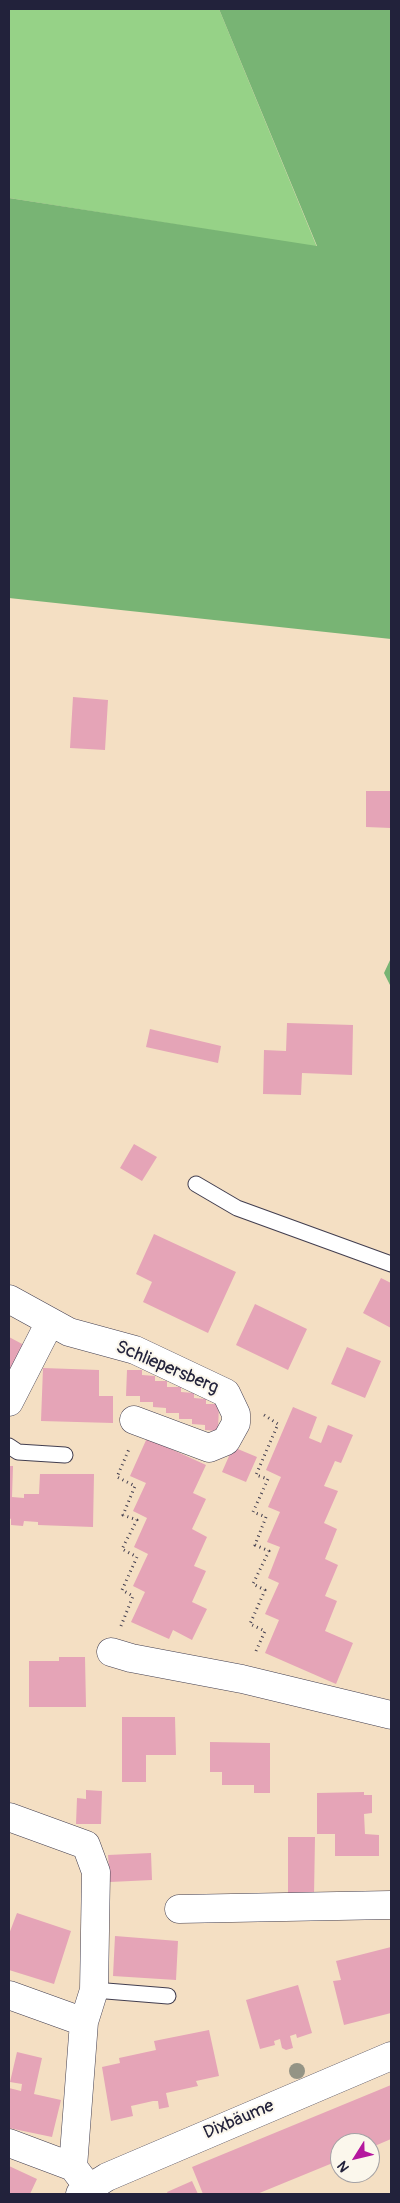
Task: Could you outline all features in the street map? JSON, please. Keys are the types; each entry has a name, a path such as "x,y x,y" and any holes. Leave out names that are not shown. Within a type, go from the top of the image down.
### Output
{"street":[{"name":"Schliepersberg","path":"9,1299 69,1332 135,1350 226,1393 236,1414 233,1431 226,1441 209,1448 134,1420"},
{"path":"9,1402 50,1322"},
{"path":"110,1652 131,1658 242,1679 391,1715"},
{"path":"9,1817 86,1845 96,1872 94,1990 84,2022 80,2183 9,2143"},
{"path":"179,1909 391,1906"},
{"path":"9,1995 84,2022"},
{"name":"Dixbäume","path":"80,2183 116,2174 391,2056"}],"lane":[{"path":"196,1184 237,1208 391,1264"},
{"path":"9,1446 18,1452 65,1455"},
{"path":"94,1990 168,1996"}],"path":[{"path":"110,1652 133,1596 122,1590 137,1557 122,1549 137,1520 123,1515 135,1486 117,1478 130,1447 134,1420"},
{"path":"242,1679 265,1631 250,1624 265,1590 253,1584 269,1551 255,1545 266,1517 253,1512 260,1494"}],"green space":[{"path":"9,9 219,9 317,247 9,198"},
{"path":"219,9 391,9 391,639 9,598 9,198 317,246"},
{"path":"391,958 391,987 384,973"}],"building":[{"path":"73,697 108,700 105,750 70,748"},
{"path":"366,791 391,791 391,828 366,827"},
{"path":"287,1023 353,1025 352,1075 302,1073 301,1095 263,1094 264,1050 286,1051"},
{"path":"150,1029 221,1046 218,1063 146,1047"},
{"path":"134,1144 157,1157 142,1181 120,1168"},
{"path":"154,1234 236,1272 208,1333 143,1302 152,1282 136,1274"},
{"path":"381,1278 391,1283 391,1328 363,1313"},
{"path":"255,1304 307,1329 288,1370 236,1345"},
{"path":"9,1337 24,1345 9,1378"},
{"path":"347,1347 381,1361 365,1398 331,1384"},
{"path":"43,1368 99,1370 99,1396 113,1396 113,1423 41,1421"},
{"path":"127,1370 142,1370 142,1375 155,1376 155,1381 167,1381 167,1387 181,1387 181,1392 194,1393 194,1398 206,1399 206,1404 219,1404 218,1431 205,1430 205,1425 192,1424 192,1419 179,1419 179,1413 166,1413 166,1408 153,1407 153,1402 140,1402 140,1396 126,1396"},
{"path":"293,1407 317,1417 309,1438 321,1443 328,1425 353,1435 341,1463 335,1461 324,1486 338,1491 324,1523 337,1529 325,1559 338,1565 325,1596 337,1601 325,1631 353,1643 336,1684 265,1653 279,1620 265,1614 279,1583 268,1578 280,1547 267,1542 280,1512 268,1507 281,1477 266,1470"},
{"path":"147,1438 206,1465 193,1493 206,1499 192,1529 207,1537 194,1566 206,1571 192,1602 207,1609 192,1640 173,1630 169,1639 131,1622 145,1592 133,1586 148,1554 134,1547 147,1518 133,1511 146,1483 130,1476"},
{"path":"233,1447 257,1457 246,1482 222,1472"},
{"path":"9,1466 13,1466 12,1497 24,1498 24,1494 39,1494 40,1474 94,1474 93,1527 38,1525 38,1522 24,1521 23,1526 11,1525 11,1519 9,1518"},
{"path":"59,1657 85,1657 86,1707 29,1707 29,1661 59,1661"},
{"path":"122,1717 175,1717 176,1755 146,1755 146,1782 122,1782"},
{"path":"210,1742 270,1743 270,1793 254,1793 254,1785 222,1785 222,1772 210,1772"},
{"path":"86,1790 102,1791 101,1824 76,1824 77,1798 86,1799"},
{"path":"364,1792 364,1795 372,1795 372,1813 364,1814 365,1834 379,1835 379,1856 335,1856 335,1834 317,1834 317,1793"},
{"path":"288,1837 315,1837 314,1896 288,1896"},
{"path":"151,1853 152,1880 110,1882 108,1855"},
{"path":"17,1913 71,1931 54,1984 9,1970 9,1934"},
{"path":"115,1936 178,1941 176,1980 113,1976"},
{"path":"391,1947 391,2013 344,2025 333,1981 341,1980 336,1961"},
{"path":"298,1985 312,2033 297,2038 296,2034 290,2036 293,2048 286,2050 282,2048 280,2039 274,2041 275,2045 260,2049 246,2000"},
{"path":"209,2030 219,2076 196,2081 198,2086 166,2093 169,2107 159,2109 158,2101 131,2106 133,2116 111,2121 102,2067 120,2063 119,2058 156,2050 154,2041"},
{"path":"17,2052 42,2058 34,2094 61,2100 52,2137 9,2128 9,2088 21,2091 22,2084 10,2082"},
{"path":"391,2085 391,2139 380,2144 380,2133 330,2133 330,2164 257,2194 203,2194 192,2167"},
{"path":"9,2166 37,2179 30,2194 9,2194"},
{"path":"192,2181 198,2194 168,2194 167,2192"}]}
